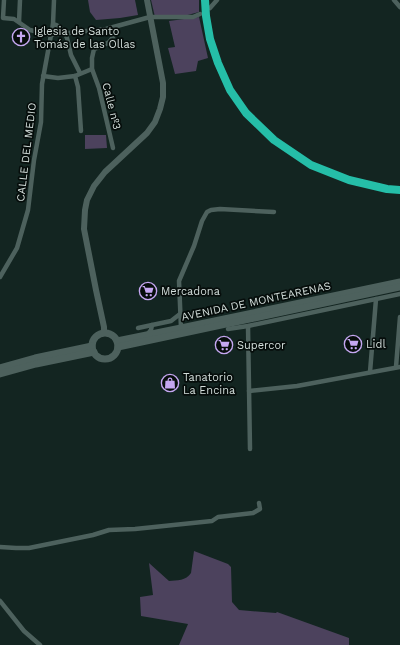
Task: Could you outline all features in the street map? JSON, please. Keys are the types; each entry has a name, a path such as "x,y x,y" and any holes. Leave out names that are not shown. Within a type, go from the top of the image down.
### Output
{"highway":[{"path":"205,0 210,39 218,64 230,90 246,113 274,140 312,165 349,180 387,189 400,190"}],"main road":[{"name":"AVENIDA DE MONTEARENAS","path":"117,344 181,326 400,282"},
{"name":"AVENIDA DE MONTEARENAS","path":"117,344 400,287"},
{"path":"104,333 113,336 117,344 115,354 109,358 102,358 96,355 93,349 93,341 100,334 104,333"},
{"path":"0,368 35,358 93,349"},
{"path":"0,374 93,349"}],"street":[{"path":"4,0 3,18 14,19 30,30 51,35 106,30 150,17 193,17 200,14"},
{"path":"19,22 20,0"},
{"name":"CALLE DEL MEDIO","path":"0,277 17,248 28,210 34,160 41,122 43,76 53,24 54,0"},
{"path":"104,333 84,229 85,210 87,200 94,186 105,172 147,133 155,122 160,109 163,97 163,83 147,0"},
{"path":"210,8 216,0"},
{"path":"394,0 400,7"},
{"path":"53,24 57,25 67,38 78,74 81,131"},
{"path":"43,76 58,78 78,74 92,69 94,49 108,44 117,27"},
{"name":"Calle nº3","path":"92,69 99,88 113,148"},
{"path":"181,326 179,281 194,246 206,212 220,209 274,212"},
{"path":"228,330 400,294"},
{"path":"370,372 376,299"},
{"path":"171,321 180,314"},
{"path":"249,391 297,386 398,367 400,317"},
{"path":"138,328 171,321 178,322 181,326"},
{"path":"148,335 152,325"},
{"path":"248,326 250,449"},
{"path":"0,546 29,548 93,535 109,530 206,522 212,521 218,517 253,513 260,509 258,503"},
{"path":"0,601 24,631 40,645"}],"shaded area":[{"path":"88,0 135,0 138,15 96,20 90,12"},
{"path":"151,0 199,0 199,12 180,17 155,17"},
{"path":"199,17 208,58 198,61 196,71 175,74 168,48 175,47 169,21"},
{"path":"85,135 106,135 107,148 85,149"},
{"path":"194,551 228,564 231,567 232,602 239,610 277,612 349,638 349,645 179,645 188,624 141,616 140,597 153,595 149,563 169,581 181,580 189,576 191,573"}],"place":[{"name":"Iglesia de Santo Tomás de las Ollas","path":"21,37"},
{"name":"Mercadona","path":"148,291"},
{"name":"Lidl","path":"353,344"},
{"name":"Supercor","path":"224,345"},
{"name":"Tanatorio La Encina","path":"170,383"}]}
